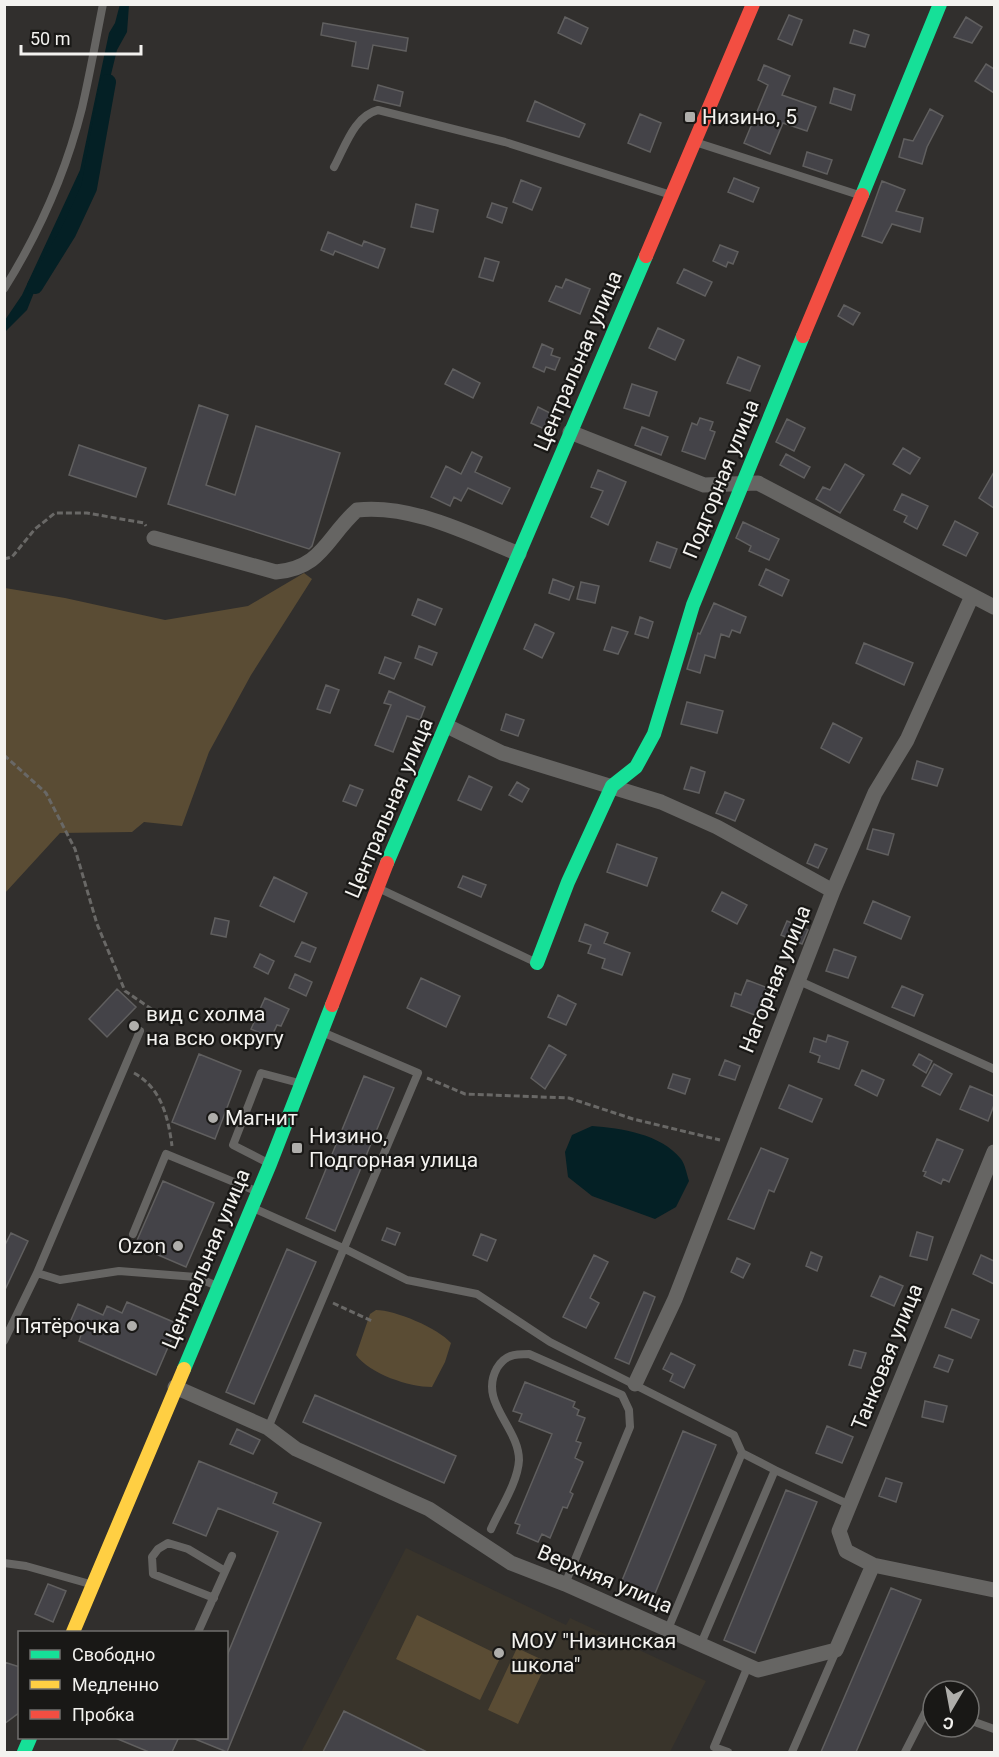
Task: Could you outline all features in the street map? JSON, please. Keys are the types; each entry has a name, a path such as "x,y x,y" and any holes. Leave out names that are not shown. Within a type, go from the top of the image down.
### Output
{"street":[{"name":"Центральная улица","path":"73,1631 270,1164 377,888 753,4"},
{"name":"Подгорная улица","path":"537,963 568,882 612,786 636,766 654,734 693,605 859,195 940,4"},
{"path":"570,432 704,485 758,483 994,607"},
{"path":"154,538 276,572 297,570 314,560 357,510 375,508 443,523 519,554"},
{"name":"Нагорная улица","path":"635,1384 675,1299 833,891 875,794 907,740 972,596"},
{"path":"447,726 502,753 661,802 717,827 833,891"},
{"name":"Танковая улица","path":"873,1565 846,1551 839,1532 994,1152"},
{"name":"Верхняя улица","path":"175,1387 268,1428 296,1449 429,1509 511,1563 565,1584 758,1670 836,1650"},
{"path":"836,1650 873,1565 994,1590"}],"lane":[{"path":"4,289 47,210 63,168 82,108 103,4"},
{"path":"334,167 359,122 368,113 378,110 505,142 673,195"},
{"path":"695,142 859,195"},
{"path":"377,888 537,963"},
{"path":"797,980 994,1069"},
{"path":"4,1341 37,1273 140,1031"},
{"path":"268,1428 418,1073 320,1031"},
{"path":"270,1164 233,1145 261,1073 301,1083"},
{"path":"133,1234 166,1154 257,1192"},
{"path":"251,1207 407,1280 477,1294 550,1342 734,1435 742,1453 850,1505"},
{"path":"37,1273 60,1280 119,1271 196,1277 217,1286"},
{"path":"491,1529 514,1478 519,1460 492,1396 493,1376 502,1359 514,1354 529,1354 622,1395 629,1410 630,1427 565,1584"},
{"path":"668,1629 742,1453"},
{"path":"700,1646 774,1470"},
{"path":"214,1598 153,1574 152,1557 158,1549 168,1543 188,1549 225,1572"},
{"path":"198,1631 232,1556"},
{"path":"4,1563 26,1566 92,1585"},
{"path":"792,1752 836,1650"},
{"path":"728,1752 714,1747 748,1665"},
{"path":"905,1752 921,1721"}],"path":[{"path":"4,559 12,557 35,529 55,513 87,513 144,523 154,538"},
{"path":"4,755 45,793 75,849 97,924 125,991 153,1010 140,1031"},
{"path":"123,1067 149,1081 163,1104 173,1156"},
{"path":"418,1073 465,1094 569,1098 633,1119 734,1143"},
{"path":"323,1298 372,1321"}],"shaded area":[{"path":"304,573 312,579 251,675 209,752 182,826 144,822 132,832 60,833 5,893 5,588 65,598 165,620 248,606"},
{"path":"376,1310 394,1313 416,1321 445,1337 451,1343 445,1362 432,1387 412,1385 391,1378 371,1368 356,1355 370,1314"},
{"name":"МОУ \"Низинская школа\"","path":"406,1548 566,1625 570,1618 706,1681 670,1752 301,1752"},
{"path":"417,1615 501,1656 480,1700 396,1659"},
{"path":"517,1648 547,1662 518,1724 488,1710"}],"water":[{"path":"120,4 129,5 127,32 117,50 80,201 47,260 27,310 5,332 5,320 22,295 80,170 109,33 115,23"},
{"path":"592,1126 615,1128 640,1134 673,1150 682,1161 689,1181 676,1207 655,1219 592,1196 568,1177 565,1152 572,1135"}],"building":[{"path":"789,15 802,20 792,45 778,39"},
{"path":"565,17 588,28 581,44 558,33"},
{"path":"966,17 982,27 972,43 954,37"},
{"path":"323,23 408,38 406,51 373,45 368,69 352,66 356,42 321,35"},
{"path":"854,30 869,35 865,47 850,43"},
{"path":"986,64 994,69 994,93 975,81"},
{"path":"764,65 790,76 782,95 816,107 807,131 783,123 770,154 744,143 768,85 758,80"},
{"path":"378,85 403,92 400,106 374,100"},
{"path":"834,88 855,95 851,110 830,103"},
{"path":"535,101 585,124 579,137 527,121"},
{"path":"930,109 943,116 927,147 922,164 899,157 904,139 913,141"},
{"path":"640,114 661,123 650,152 628,143"},
{"path":"807,152 832,160 827,174 803,166"},
{"path":"734,178 759,188 753,202 728,192"},
{"path":"521,180 541,188 532,210 513,202"},
{"path":"882,181 905,190 896,211 923,218 920,232 892,224 882,243 862,236"},
{"path":"492,203 507,208 502,223 487,217"},
{"path":"416,204 438,210 433,232 411,227"},
{"path":"328,232 362,246 364,241 385,249 378,268 335,251 333,255 321,250"},
{"path":"720,245 738,252 733,264 728,262 726,267 713,261"},
{"path":"485,258 499,262 493,281 479,277"},
{"path":"684,269 712,282 705,296 677,283"},
{"path":"566,279 590,289 580,314 549,301 556,286 562,288"},
{"path":"844,305 860,313 853,325 838,316"},
{"path":"658,328 684,340 675,360 649,348"},
{"path":"542,344 553,349 551,355 560,358 555,370 546,367 544,372 533,367"},
{"path":"738,357 760,366 750,391 727,383"},
{"path":"453,369 480,383 473,398 445,384"},
{"path":"632,384 657,392 649,416 624,408"},
{"path":"199,405 228,415 206,485 235,495 256,426 340,453 312,546 309,549 168,504"},
{"path":"538,407 556,416 549,431 531,423"},
{"path":"700,418 713,422 710,430 715,432 705,459 682,451 692,423 697,425"},
{"path":"787,419 805,428 794,451 776,442"},
{"path":"642,427 668,437 661,455 635,445"},
{"path":"79,445 146,468 136,497 69,475"},
{"path":"903,448 920,458 910,474 893,464"},
{"path":"472,452 482,457 475,472 510,488 502,504 468,488 461,501 454,497 450,506 431,497 446,466 461,474"},
{"path":"786,454 810,467 804,478 780,465"},
{"path":"845,464 864,475 840,513 816,499 823,487 830,490"},
{"path":"598,470 626,482 608,525 591,517 603,491 591,487"},
{"path":"994,472 994,508 979,498"},
{"path":"902,494 928,506 917,529 904,522 907,516 894,510"},
{"path":"955,521 978,533 966,556 943,545"},
{"path":"743,522 779,539 769,560 749,551 751,546 736,538"},
{"path":"657,542 677,549 670,568 650,561"},
{"path":"766,569 789,580 782,596 759,585"},
{"path":"553,579 574,587 569,600 549,593"},
{"path":"581,582 599,586 595,603 577,599"},
{"path":"418,599 442,609 435,625 412,615"},
{"path":"714,603 746,617 740,633 732,630 729,637 721,634 715,658 705,655 700,673 687,669 698,633 700,634"},
{"path":"640,617 653,622 648,638 635,634"},
{"path":"535,624 554,633 542,658 524,649"},
{"path":"612,627 628,632 618,654 604,650"},
{"path":"864,643 913,663 904,685 856,663"},
{"path":"419,646 437,653 432,665 415,658"},
{"path":"385,657 401,663 394,679 379,673"},
{"path":"326,685 339,690 330,713 317,709"},
{"path":"389,691 425,707 420,720 407,716 393,752 375,745 391,705 384,703"},
{"path":"687,702 723,711 717,733 681,724"},
{"path":"506,714 524,720 518,736 501,730"},
{"path":"833,723 862,738 849,763 821,748"},
{"path":"917,761 943,769 937,786 912,779"},
{"path":"691,767 705,772 699,793 684,789"},
{"path":"469,776 492,787 481,810 458,800"},
{"path":"517,782 529,789 522,802 509,795"},
{"path":"350,785 363,790 356,806 343,801"},
{"path":"725,792 744,800 735,821 716,813"},
{"path":"873,829 894,834 888,855 867,849"},
{"path":"617,844 657,858 647,886 607,872"},
{"path":"815,844 827,849 818,868 807,863"},
{"path":"463,876 486,885 481,897 458,887"},
{"path":"274,877 307,893 294,922 260,906"},
{"path":"722,892 747,905 737,924 712,911"},
{"path":"873,901 910,917 901,939 864,923"},
{"path":"215,918 229,921 226,937 211,934"},
{"path":"787,921 808,930 802,944 781,935"},
{"path":"585,924 608,933 604,943 630,953 622,975 602,968 605,959 588,953 591,945 579,941"},
{"path":"302,942 316,948 310,962 295,956"},
{"path":"834,949 856,957 848,978 826,971"},
{"path":"260,954 274,961 268,974 254,967"},
{"path":"295,974 312,982 306,996 289,988"},
{"path":"421,978 460,996 446,1027 407,1008"},
{"path":"747,980 776,991 765,1019 731,1006 735,993 741,995"},
{"path":"902,986 923,995 914,1016 892,1007"},
{"path":"117,989 136,1007 107,1037 89,1019"},
{"path":"558,995 576,1004 566,1025 548,1017"},
{"path":"265,998 289,1009 281,1026 277,1025 271,1038 251,1029"},
{"path":"828,1035 848,1042 839,1069 818,1062 820,1056 810,1052 814,1038 826,1042"},
{"path":"549,1045 566,1055 545,1089 531,1078"},
{"path":"199,1054 241,1071 215,1139 172,1122"},
{"path":"919,1054 932,1061 926,1073 913,1065"},
{"path":"725,1060 740,1066 735,1080 719,1075"},
{"path":"934,1064 952,1074 940,1095 922,1086"},
{"path":"862,1070 884,1080 877,1096 855,1085"},
{"path":"673,1074 690,1079 685,1094 668,1088"},
{"path":"364,1076 394,1088 335,1231 306,1218"},
{"path":"789,1085 822,1099 812,1122 779,1108"},
{"path":"970,1086 994,1096 994,1105 988,1121 960,1109"},
{"path":"937,1139 963,1150 949,1182 943,1179 941,1184 924,1176 926,1172 923,1171"},
{"path":"761,1148 788,1159 774,1192 769,1190 754,1229 728,1219"},
{"path":"163,1181 214,1203 186,1267 135,1245"},
{"path":"387,1228 400,1233 395,1245 382,1240"},
{"path":"917,1232 933,1237 927,1260 910,1256"},
{"path":"11,1233 28,1241 4,1292 4,1247"},
{"path":"481,1234 496,1240 487,1261 473,1255"},
{"path":"287,1249 316,1262 254,1404 226,1392"},
{"path":"811,1252 822,1257 817,1271 806,1266"},
{"path":"594,1255 608,1262 590,1298 599,1303 586,1328 563,1317"},
{"path":"981,1255 994,1261 994,1284 973,1274"},
{"path":"737,1258 750,1264 743,1278 731,1272"},
{"path":"880,1276 903,1286 894,1306 871,1296"},
{"path":"644,1292 655,1297 629,1364 615,1358"},
{"path":"127,1302 178,1324 156,1375 79,1341 81,1335 67,1329 78,1304 103,1315 107,1306 122,1313"},
{"path":"952,1309 979,1320 971,1338 945,1327"},
{"path":"854,1350 866,1353 861,1368 849,1365"},
{"path":"671,1353 695,1365 684,1388 670,1381 673,1374 663,1369"},
{"path":"939,1355 953,1360 948,1372 934,1367"},
{"path":"525,1382 575,1402 573,1407 579,1410 577,1415 585,1418 576,1441 581,1443 575,1458 583,1462 570,1492 573,1494 567,1508 563,1507 550,1538 542,1534 538,1542 517,1533 520,1525 515,1523 552,1434 519,1421 522,1414 513,1411"},
{"path":"315,1395 456,1456 444,1483 303,1422"},
{"path":"925,1401 947,1406 943,1422 922,1417"},
{"path":"827,1426 853,1437 842,1463 816,1453"},
{"path":"237,1429 260,1440 253,1454 230,1444"},
{"path":"683,1431 716,1445 654,1596 621,1583"},
{"path":"199,1461 277,1493 273,1503 321,1523 227,1752 195,1739 228,1739 228,1653 278,1532 218,1508 206,1536 173,1523"},
{"path":"886,1478 902,1483 896,1502 879,1496"},
{"path":"786,1490 817,1502 755,1653 724,1640"},
{"path":"48,1584 66,1591 53,1622 35,1614"},
{"path":"891,1588 921,1600 856,1752 821,1752"},
{"path":"4,1662 18,1666 18,1714 4,1724"},
{"path":"344,1711 427,1752 323,1752"},
{"path":"118,1739 178,1739 172,1752 149,1752"}],"waterway":[{"path":"35,286 68,233 89,188 108,82"}],"traffic: fast":[{"path":"862,195 940,4"},
{"path":"387,863 646,256"},
{"path":"537,963 568,882 612,786 636,767 654,734 693,605 803,336"},
{"path":"184,1369 270,1164 332,1005"},
{"path":"24,1752 30,1739"}],"traffic: slow":[{"path":"73,1631 184,1369"}],"traffic: jam":[{"path":"646,256 753,4"},
{"path":"803,336 862,195"},
{"path":"332,1005 387,863"}],"place":[{"name":"Низино, 5","path":"690,117"},
{"name":"вид с холма на всю округу","path":"134,1026"},
{"name":"Магнит","path":"213,1118"},
{"name":"Низино, Подгорная улица","path":"297,1148"},
{"name":"Ozon","path":"178,1246"},
{"name":"Пятёрочка","path":"132,1326"},
{"name":"МОУ \"Низинская школа\"","path":"499,1653"}]}
